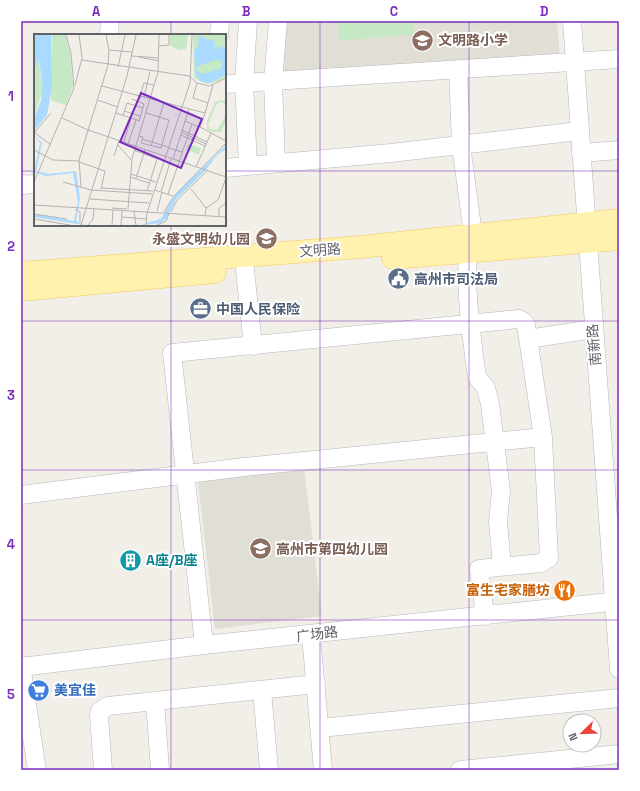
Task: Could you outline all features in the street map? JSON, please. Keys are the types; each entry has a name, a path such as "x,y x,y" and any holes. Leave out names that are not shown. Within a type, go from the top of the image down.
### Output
{"main road":[{"name":"文明路","path":"21,290 245,270 471,243 586,232 619,220"},
{"name":"文明路","path":"586,232 619,239"},
{"name":"文明路","path":"21,273 354,247 471,243"}],"street":[{"path":"109,34 110,21"},
{"path":"219,34 220,21"},
{"path":"248,21 244,83 248,166"},
{"path":"276,163 273,82 278,21"},
{"name":"南新路","path":"572,21 593,329 612,479 619,669"},
{"path":"226,84 619,59"},
{"path":"458,69 462,145 471,243 467,268 470,324 477,377 486,388 488,395 495,442 501,491 498,522 502,566"},
{"path":"226,168 462,145 579,131"},
{"path":"581,153 619,150"},
{"path":"21,183 23,185 34,184"},
{"path":"245,270 253,346"},
{"path":"204,645 172,353 519,319 524,322 528,339 543,437 549,558 541,563 480,569 484,616"},
{"path":"528,339 593,329"},
{"path":"21,495 186,474 543,437"},
{"name":"广场路","path":"21,666 617,601"},
{"path":"311,635 324,770"},
{"path":"21,666 27,738 37,770"},
{"path":"103,770 100,735 100,711 108,706 316,684"},
{"path":"262,690 269,770"},
{"path":"320,728 619,698"},
{"path":"155,701 160,770"},
{"path":"460,770 619,754"}],"shaded area":[{"name":"文明路小学","path":"285,21 557,21 560,59 284,74"},
{"name":"高州市第四幼儿园","path":"304,469 322,616 215,629 198,481"}],"green space":[{"path":"338,21 413,21 414,34 339,41"}],"place":[{"name":"文明路小学","path":"422,40"},
{"name":"永盛文明幼儿园","path":"266,239"},
{"name":"高州市司法局","path":"399,279"},
{"name":"中国人民保险","path":"200,309"},
{"name":"高州市第四幼儿园","path":"260,549"},
{"name":"A座/B座","path":"131,560"},
{"name":"富生宅家膳坊","path":"565,590"},
{"name":"美宜佳","path":"39,690"}]}
